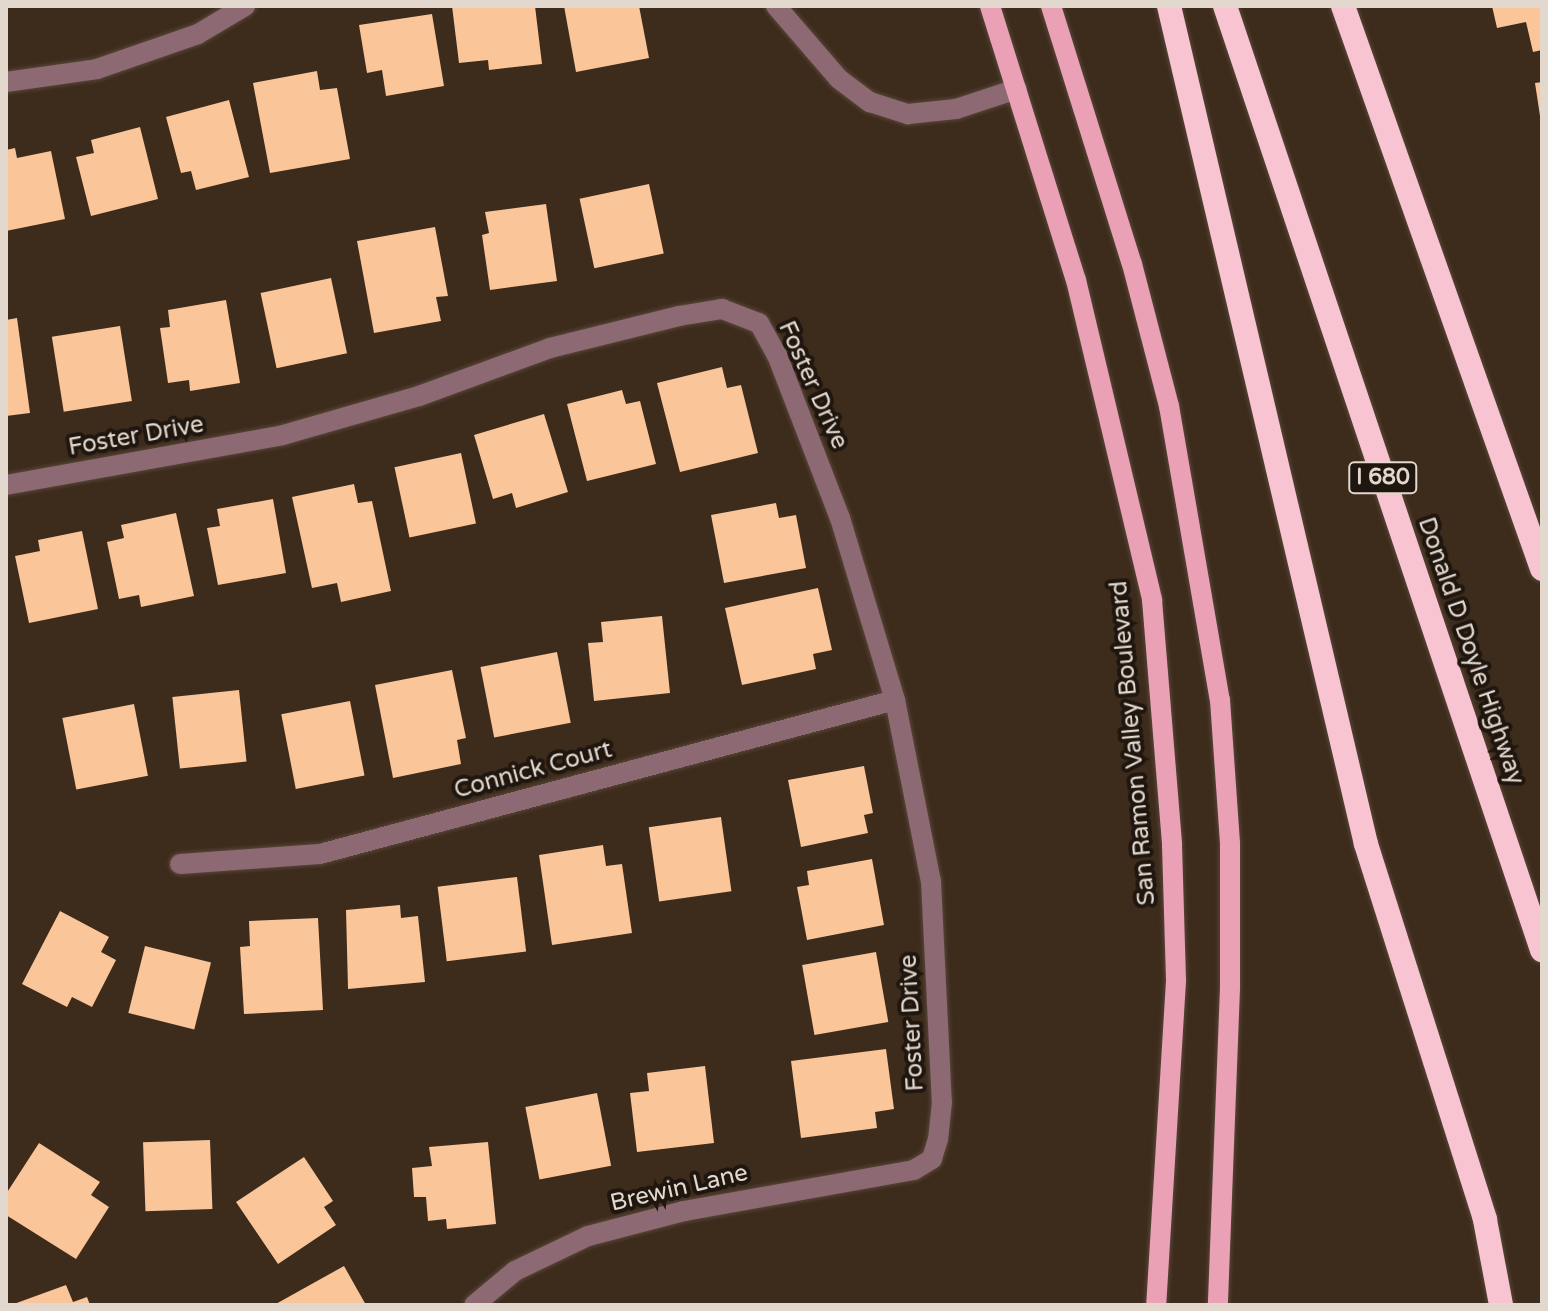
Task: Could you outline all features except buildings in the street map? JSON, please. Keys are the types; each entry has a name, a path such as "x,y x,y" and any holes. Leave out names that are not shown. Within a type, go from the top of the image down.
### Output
{"highway":[{"path":"1169,6 1362,829 1485,1220 1501,1305"},
{"name":"Donald D Doyle Highway","path":"1225,6 1542,950"},
{"path":"1343,6 1542,569"}],"main road":[{"name":"San Ramon Valley Boulevard","path":"990,6 1076,280 1152,600 1172,845 1176,981 1156,1305"},
{"path":"1051,6 1132,264 1169,406 1220,700 1230,843 1230,988 1218,1305"}],"street":[{"path":"6,82 97,69 198,34 245,6"},
{"path":"776,6 839,79 870,102 908,114 956,109 1017,89"},
{"name":"Foster Drive","path":"6,485 283,435 419,396 550,348 722,309 759,323 777,355 840,518 895,700 931,881 942,1102 932,1159 914,1170"},
{"name":"Connick Court","path":"180,864 320,854 895,700"},
{"name":"Brewin Lane","path":"474,1305 515,1271 588,1236 684,1211 914,1170"}]}
